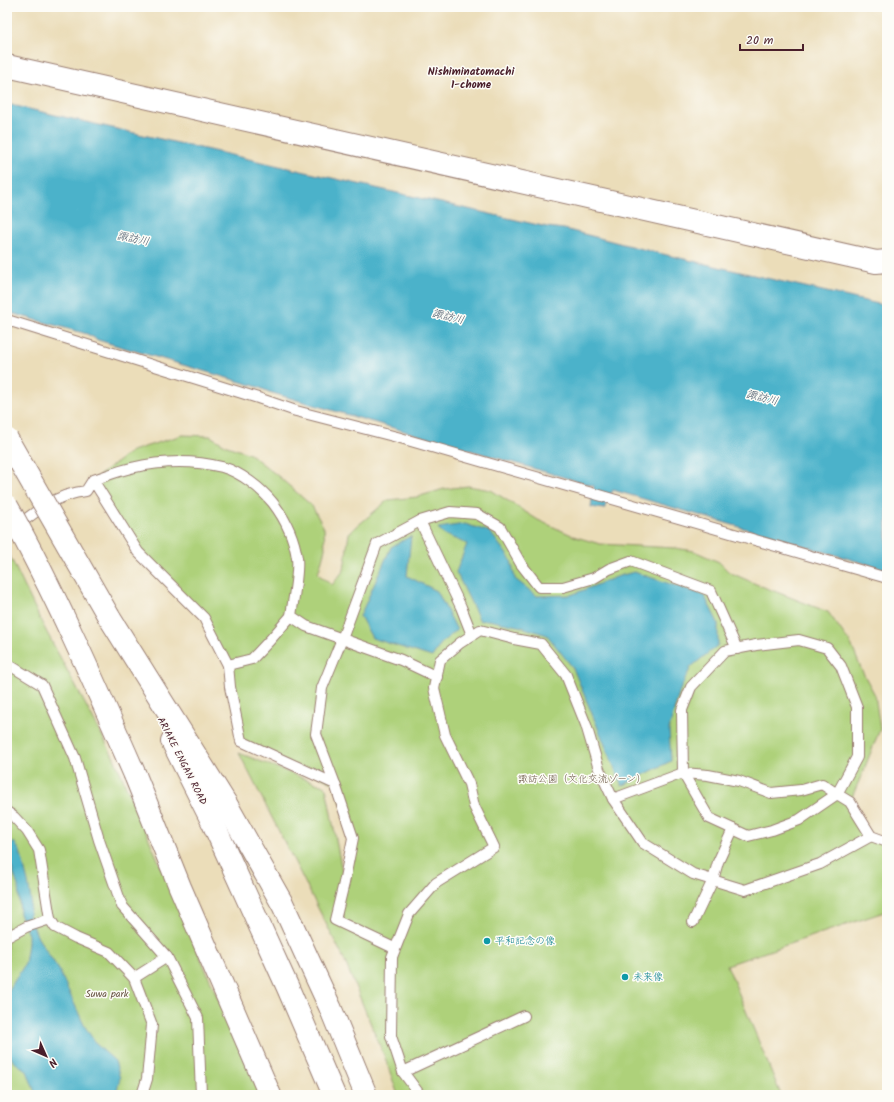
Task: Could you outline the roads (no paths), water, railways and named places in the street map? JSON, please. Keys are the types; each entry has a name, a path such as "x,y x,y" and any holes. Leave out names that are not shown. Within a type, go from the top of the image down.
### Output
{"main road":[{"path":"7,66 876,262 887,261"},
{"name":"ARIAKE ENGAN ROAD","path":"7,439 109,617 213,824 288,988 334,1095"},
{"path":"7,506 29,546 80,652 135,775 183,894 270,1095"},
{"path":"109,617 225,802 283,905 330,1008 366,1095"}],"lane":[{"path":"7,320 296,411 398,437 887,578"},
{"path":"7,534 38,509 72,492 86,491 94,480 130,468 159,463 196,463 223,467 245,478 266,494 281,514 292,533 297,560 291,616 252,659 228,665"},
{"path":"94,480 138,552 204,618 228,665 230,687 241,741 335,784"},
{"path":"394,948 335,920 353,838 316,734 322,688 342,639 377,544 420,522 450,512 477,514 500,527 521,564 539,587 563,587 594,578 609,569 631,561 711,591 737,649"},
{"path":"420,522 462,607 472,635"},
{"path":"291,616 306,626 401,660 436,677"},
{"path":"420,1095 403,1072 391,1036 392,957 394,948 409,914 436,883 494,847 474,806 469,784 445,735 434,688 440,660 460,643 480,630 541,644 566,676 586,725 599,769 613,799 643,843 693,874 745,890 820,864 871,836"},
{"path":"799,640 827,648 841,666 857,707 857,757 837,794 798,820 772,830 748,836 709,818 683,773 682,710 691,687 725,651 737,649 799,640"},
{"path":"7,666 11,666 42,685 75,758 99,840 122,906 166,957 198,1018 201,1095"},
{"path":"613,799 683,773 708,775 739,782 771,794 801,790 822,784 850,802 871,836 887,842"},
{"path":"7,812 27,830 39,850 50,920 55,927 109,952 134,978 152,1025 146,1079 142,1095"},
{"path":"692,922 713,880 718,862 733,829"},
{"path":"7,937 26,927 50,920"},
{"path":"134,978 166,957"},
{"path":"403,1072 524,1016"}],"water":[{"name":"諏訪川","path":"7,104 547,227 564,229 654,252 887,306 887,570 613,490 604,509 591,507 594,486 269,392 258,387 98,340 87,334 7,312"},
{"path":"465,524 490,532 511,560 515,579 537,596 571,595 619,576 634,572 704,595 718,623 718,645 691,667 680,690 669,729 671,761 622,786 573,668 547,635 518,626 488,620 480,621 456,572 467,544 443,534 438,528"},
{"path":"411,536 407,576 437,591 457,630 442,642 432,657 372,638 360,616 391,547"},
{"path":"14,842 20,851 28,882 31,900 29,916 38,938 59,970 84,1025 96,1044 115,1061 120,1078 116,1095 36,1095 27,1071 13,1061 7,1049 7,993 25,964 28,943 28,935 20,914 18,886 7,854 7,846"}],"place":[{"name":"平和記念の像","path":"487,941"},
{"name":"未来像","path":"625,977"}],"district":[{"name":"Nishiminatomachi 1-chome","path":"471,78"}],"park label":[{"name":"諏訪公園（文化交流ゾーン）","path":"582,779"},
{"name":"Suwa park","path":"107,994"}]}
